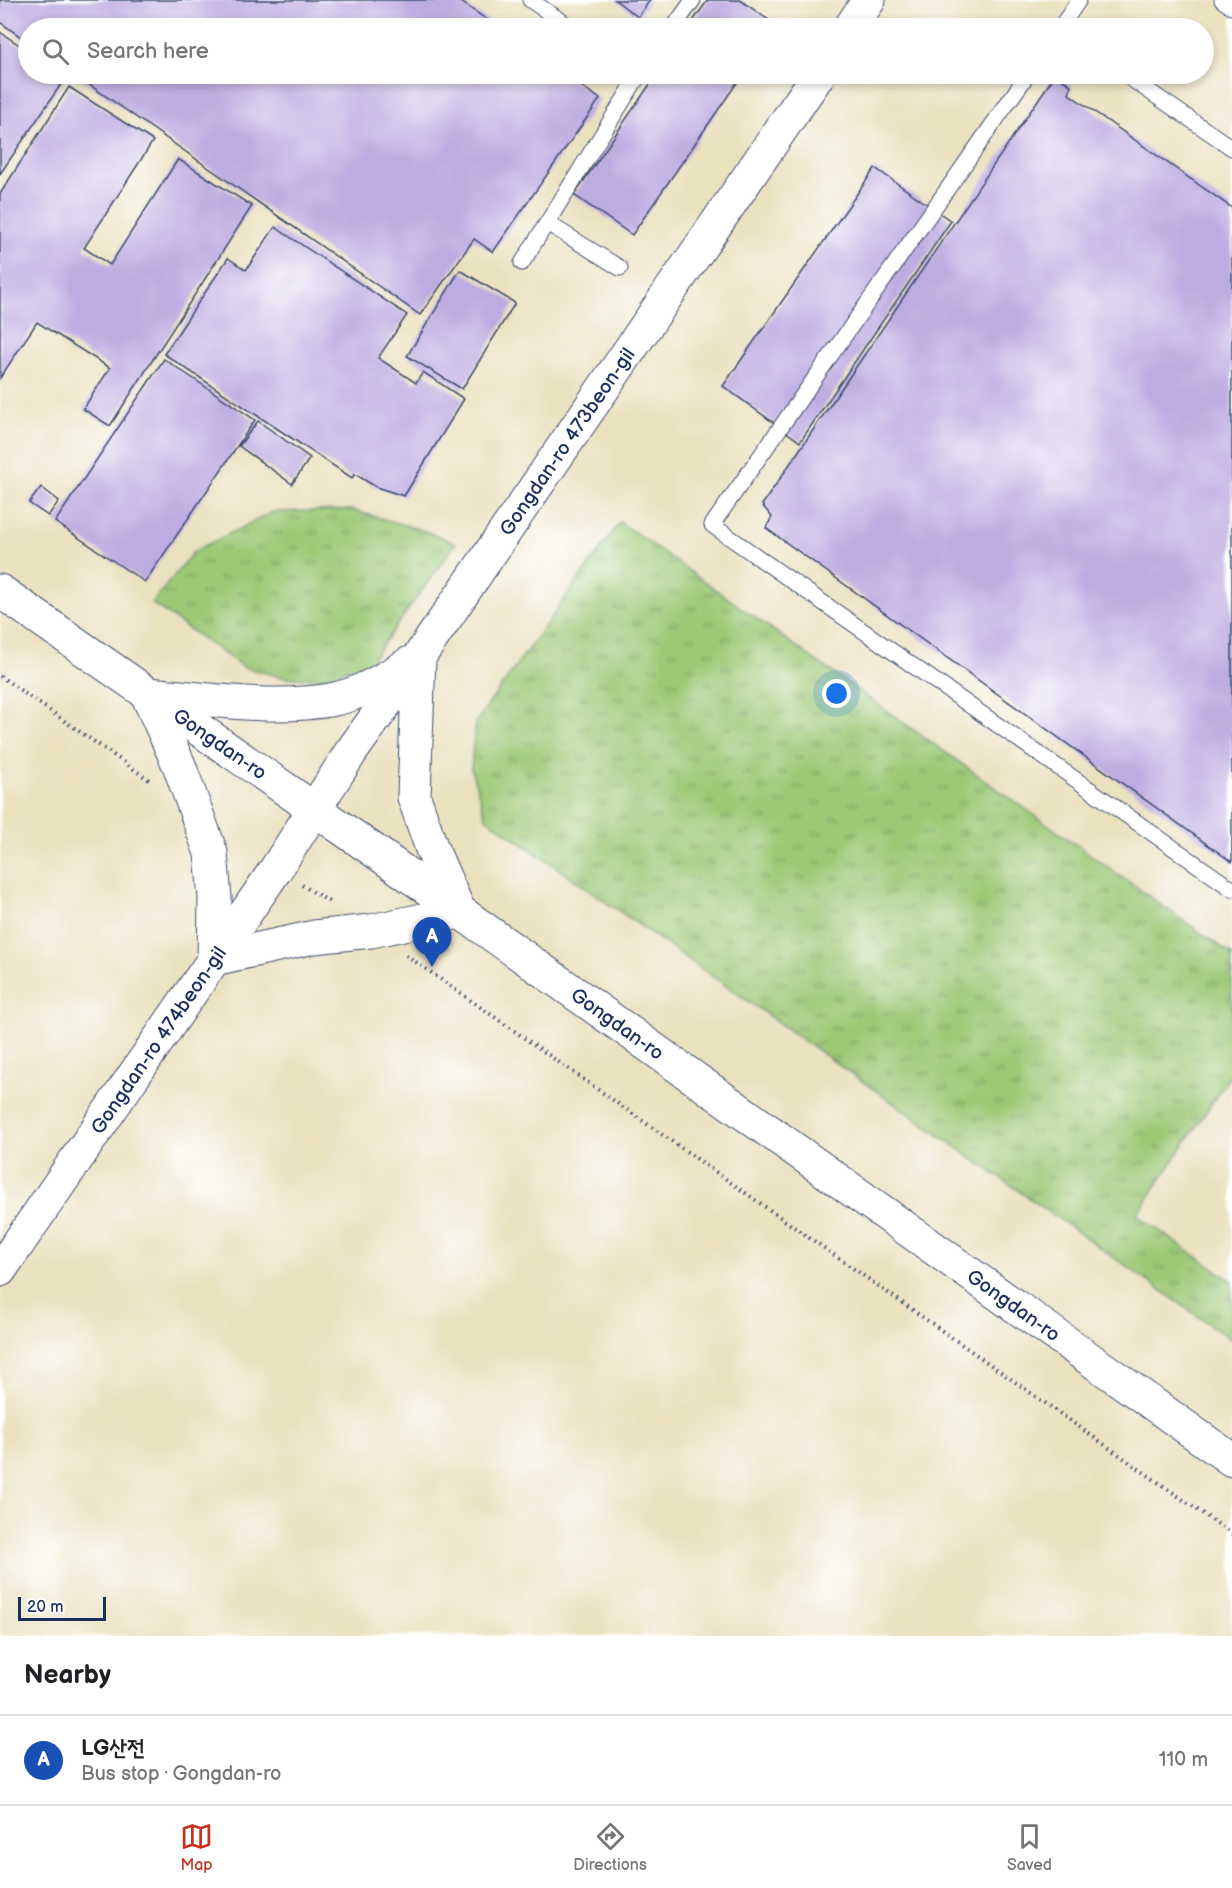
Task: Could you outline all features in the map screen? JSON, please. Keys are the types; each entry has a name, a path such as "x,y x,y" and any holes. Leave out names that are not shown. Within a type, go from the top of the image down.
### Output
{"main road":[{"path":"857,18 869,0"},
{"name":"Gongdan-ro 473beon-gil","path":"313,809 812,84"},
{"name":"Gongdan-ro","path":"0,591 460,912 1232,1460"},
{"path":"419,657 414,797 432,849 460,912 371,931 314,937 214,959 215,898 211,853 179,765 147,694 287,703 331,699 375,684 419,657"},
{"name":"Gongdan-ro 474beon-gil","path":"0,1270 214,959 313,809"}],"lane":[{"path":"530,0 557,18"},
{"path":"680,18 693,0"},
{"path":"1067,18 1079,0"},
{"path":"1222,0 1232,7"},
{"path":"522,263 632,84"},
{"path":"1021,84 712,525 1232,889"},
{"path":"1139,84 1232,148"},
{"path":"547,223 620,268"}],"path":[{"path":"0,676 197,813"},
{"path":"371,931 1232,1534"}],"green space":[{"path":"352,510 422,530 456,543 371,661 322,678 285,678 243,667 152,603 194,551 273,512"},
{"path":"620,522 1232,955 1232,1073 1137,1215 1232,1281 1232,1340 486,818 471,769 475,723"}],"building":[{"path":"0,0 458,0 484,18 18,18 18,35 0,22"},
{"path":"615,0 650,0 638,17"},
{"path":"708,0 740,0 766,18 695,18"},
{"path":"0,32 18,44 18,84 61,84 0,174"},
{"path":"88,84 578,84 600,99 493,252 474,239 420,315"},
{"path":"650,84 736,84 632,235 574,195"},
{"path":"1049,84 1071,85 1069,94 1232,208 1232,862 766,528 772,517 762,505"},
{"path":"69,87 153,141 84,248 110,265 178,159 252,206 110,426 83,409 110,368 37,322 0,378 0,194"},
{"path":"875,168 951,221 800,442 723,386"},
{"path":"275,227 407,315 378,358 416,383 423,372 464,399 404,496 376,487 355,474 352,478 164,354 228,258 246,270"},
{"path":"460,270 515,303 462,389 407,356"},
{"path":"164,359 255,420 145,582 55,522"},
{"path":"258,421 310,458 292,484 239,446"},
{"path":"41,487 59,501 48,516 29,503"}],"place":[{"name":"LG산전","path":"432,967"}]}
